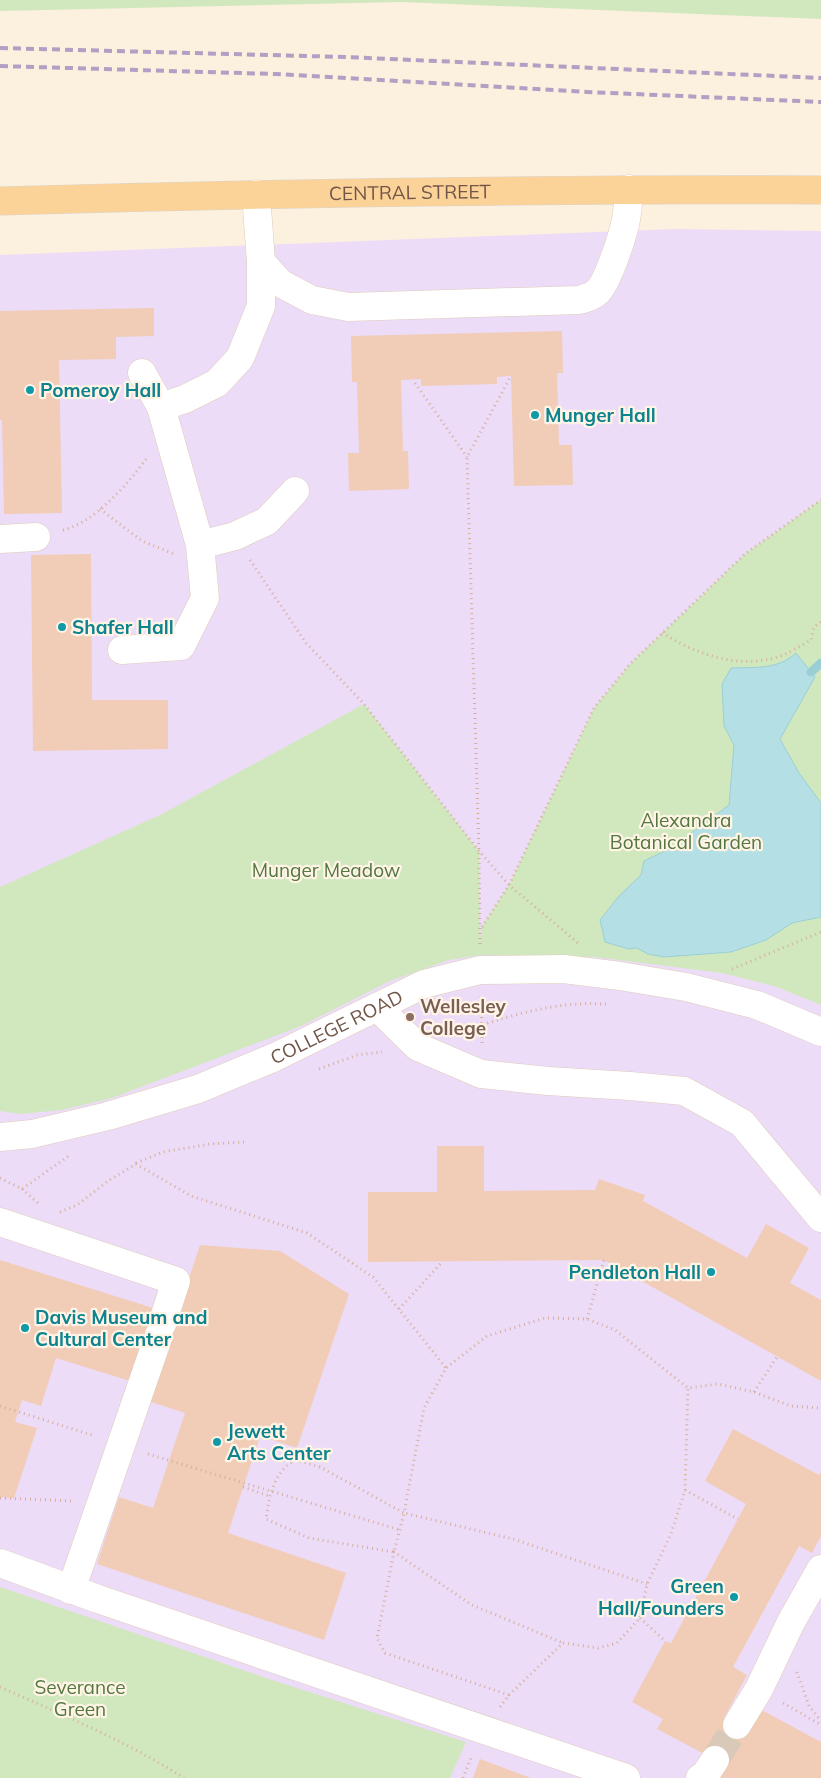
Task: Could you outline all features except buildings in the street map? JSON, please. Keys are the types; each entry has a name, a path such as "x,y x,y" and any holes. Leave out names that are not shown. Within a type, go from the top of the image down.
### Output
{"main road":[{"name":"CENTRAL STREET","path":"0,201 256,194 629,189 821,190"}],"lane":[{"path":"261,262 280,283 304,296 312,300 348,307 584,299 598,292 604,284 626,223 629,189"},
{"path":"164,418 185,399 217,383 240,358 261,306 261,262 256,194"},
{"path":"122,650 181,646 205,598 200,553 164,418 142,373"},
{"path":"200,553 267,521 295,491"},
{"path":"0,539 36,537"},
{"name":"COLLEGE ROAD","path":"0,1137 32,1134 108,1116 198,1089 275,1057 424,984 480,970 564,969 620,976 686,988 757,1005 821,1032"},
{"path":"377,1007 418,1047 481,1074 684,1091 742,1123 821,1218"},
{"path":"0,1222 176,1281 71,1590"},
{"path":"0,1564 71,1590 626,1778"},
{"path":"736,1725 759,1689 791,1622 821,1569"}],"path":[{"path":"481,1074 483,1025 480,970 481,928 467,457 511,376"},
{"path":"416,383 467,457"},
{"path":"36,537 72,528 118,494 143,463 164,418"},
{"path":"481,928 510,885 594,708 630,664 746,553 821,500"},
{"path":"100,509 142,541 191,560 200,553"},
{"path":"235,536 306,643 364,704 479,851 510,885 580,945"},
{"path":"662,633 684,646 720,660 760,661 784,654 811,640 814,628 821,622"},
{"path":"53,1210 62,1212 77,1205 136,1164 163,1152 210,1144 244,1142"},
{"path":"136,1164 192,1196 307,1233 373,1277 446,1368"},
{"path":"22,1189 44,1209"},
{"path":"587,1319 604,1260"},
{"path":"400,1309 443,1261"},
{"path":"509,1695 385,1653 377,1638 424,1408 446,1368 487,1336 545,1318 587,1319 615,1330 688,1388 718,1384 754,1392 791,1406 821,1408"},
{"path":"754,1392 777,1357"},
{"path":"647,1584 513,1539 404,1513 320,1467 296,1460 287,1464 269,1496 266,1518 309,1538 394,1552 472,1605 563,1643 598,1648 617,1643 640,1618 647,1584 671,1534 686,1490 688,1388"},
{"path":"243,1487 269,1496"},
{"path":"686,1490 738,1519"},
{"path":"0,1498 72,1501"},
{"path":"299,1498 400,1530"},
{"path":"640,1618 665,1640"},
{"path":"483,1730 509,1695 563,1643"},
{"path":"797,1670 809,1706 821,1721"},
{"path":"0,1688 102,1732 184,1778"},
{"path":"759,1689 821,1725"}],"shaded area":[{"name":"Wellesley College","path":"674,229 821,231 821,1778 0,1778 0,255"}],"green space":[{"path":"0,0 821,0 821,19 402,2 0,11"},
{"path":"821,500 821,1005 774,986 722,973 595,957 480,955 449,960 390,981 301,1026 112,1098 62,1110 20,1114 0,1111 0,887 162,814 364,704 479,851 480,942 481,928 509,885 594,708 630,664 746,553"},
{"name":"Severance Green","path":"0,1587 269,1679 466,1742 450,1778 0,1778"}],"water":[{"path":"796,653 815,677 780,739 799,773 821,803 821,917 792,923 766,940 731,952 664,957 648,954 637,948 629,949 605,942 600,920 619,896 641,875 644,861 671,848 729,805 734,745 724,726 722,684 731,668 774,665"}],"waterway":[{"path":"811,672 821,663"}],"tunnel":[{"path":"715,1760 737,1725"}],"railway":[{"path":"0,48 345,57 821,78"},
{"path":"0,66 276,74 587,92 821,102"}],"place":[{"name":"Pomeroy Hall","path":"30,390"},
{"name":"Munger Hall","path":"535,415"},
{"name":"Shafer Hall","path":"62,627"},
{"name":"Wellesley College","path":"410,1017"},
{"name":"Pendleton Hall","path":"711,1272"},
{"name":"Davis Museum and Cultural Center","path":"25,1328"},
{"name":"Jewett Arts Center","path":"217,1442"},
{"name":"Green Hall/Founders","path":"734,1597"}],"park label":[{"name":"Alexandra Botanical Garden","path":"686,831"},
{"name":"Munger Meadow","path":"326,870"}]}
